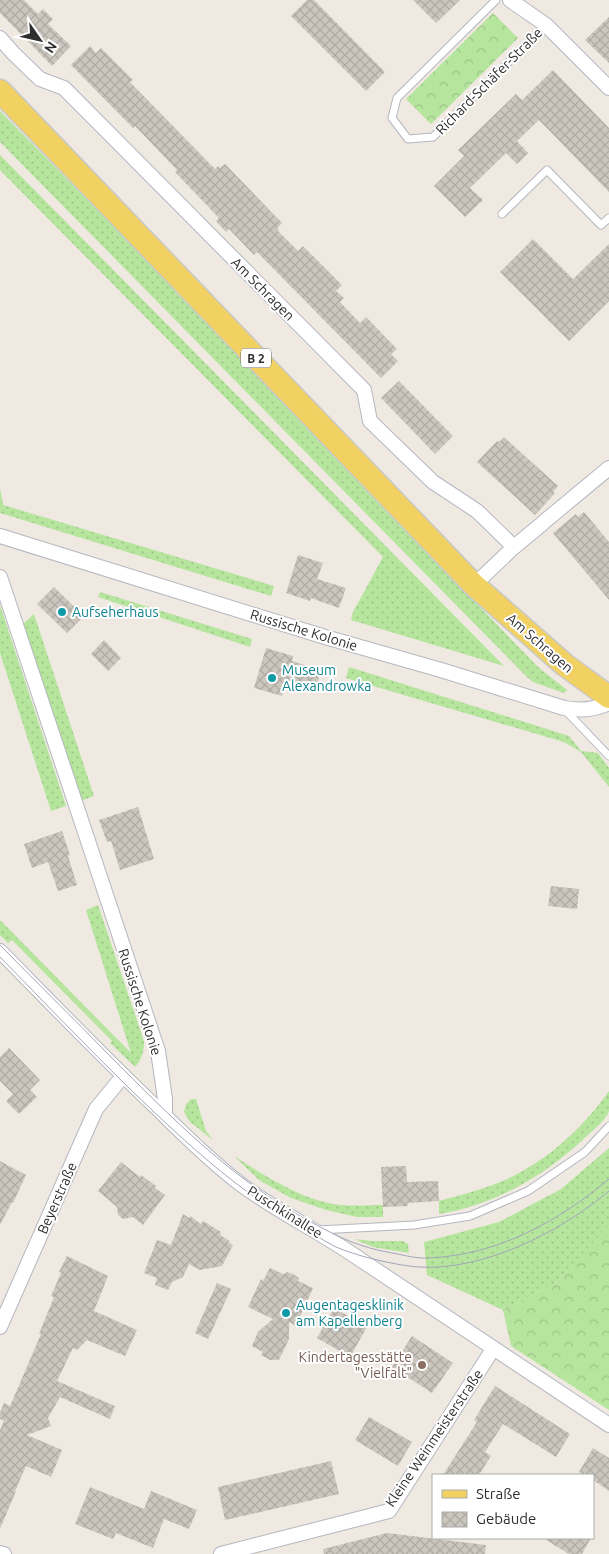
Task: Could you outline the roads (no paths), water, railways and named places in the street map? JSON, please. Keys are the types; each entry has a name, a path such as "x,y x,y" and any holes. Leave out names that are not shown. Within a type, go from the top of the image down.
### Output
{"main road":[{"name":"Am Schragen","path":"0,91 474,585 565,665 609,697"}],"street":[{"path":"510,0 546,25 609,88"},
{"name":"Am Schragen","path":"0,38 40,79 64,88 364,390 370,421 433,482 477,511 514,547"},
{"path":"474,585 514,547 609,468"},
{"name":"Russische Kolonie","path":"0,536 325,637 449,672 564,708 587,710 609,703"},
{"name":"Russische Kolonie","path":"0,577 158,1051 165,1099 165,1116"},
{"name":"Puschkinallee","path":"0,951 123,1076 206,1155 242,1185 270,1205 316,1230 609,1426"},
{"name":"Beyerstraße","path":"0,1327 96,1109 123,1076"},
{"name":"Kleine Weinmeisterstraße","path":"221,1554 389,1511 493,1349"}],"lane":[{"name":"Richard-Schäfer-Straße","path":"496,0 397,98 392,118 408,138 433,137 546,25"},
{"path":"502,214 547,170 601,225 609,218"},
{"path":"564,708 609,756"},
{"path":"316,1230 414,1225 470,1216 528,1191 585,1152 609,1126"}],"tram line":[{"path":"0,945 156,1102 204,1146 255,1187 282,1205 321,1228 350,1241 380,1251 410,1257 454,1256 502,1243 525,1234 569,1209 609,1179"},
{"path":"0,957 130,1089 211,1163 276,1212 336,1247 372,1259 409,1266 435,1267 462,1264 516,1248 542,1236 589,1207 609,1191"}],"place":[{"name":"Aufseherhaus","path":"62,612"},
{"name":"Museum Alexandrowka","path":"272,678"},
{"name":"Augentagesklinik am Kapellenberg","path":"286,1313"},
{"name":"Kindertagesstätte \"Vielfalt\"","path":"422,1365"}]}
